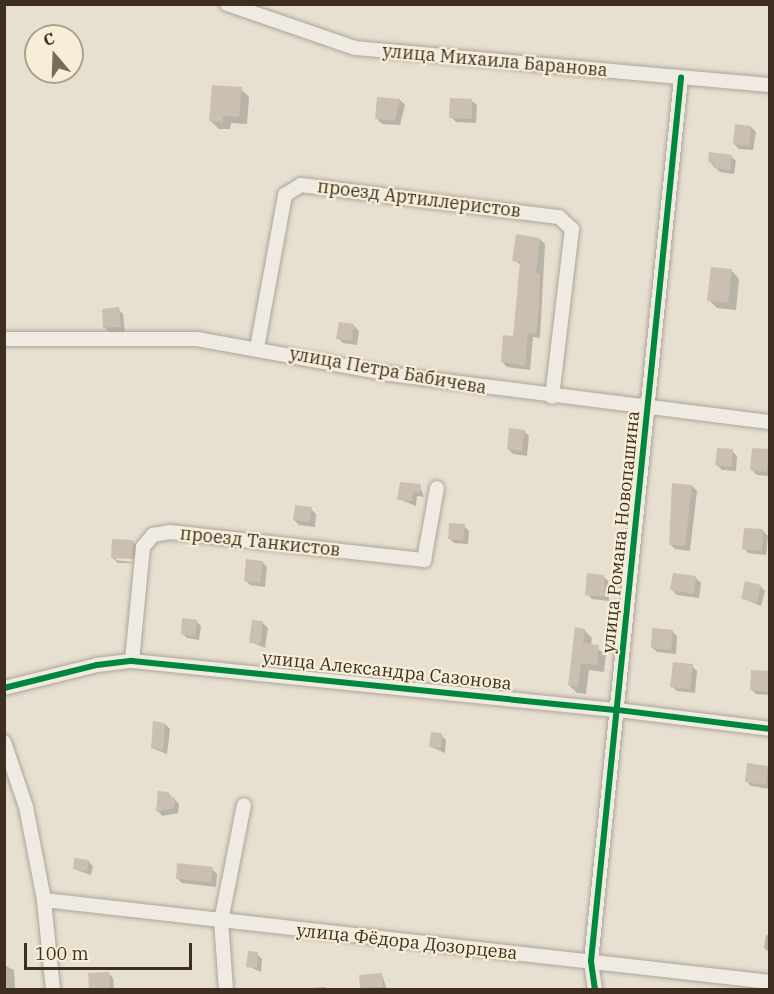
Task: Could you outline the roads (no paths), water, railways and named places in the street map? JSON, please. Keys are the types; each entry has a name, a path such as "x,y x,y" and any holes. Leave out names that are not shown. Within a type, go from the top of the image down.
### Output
{"street":[{"name":"улица Михаила Баранова","path":"227,4 355,48 770,85"},
{"name":"улица Романа Новопашина","path":"595,990 591,961 681,78"},
{"name":"проезд Артиллеристов","path":"257,348 285,195 301,185 560,217 572,229 552,396"},
{"name":"улица Петра Бабичева","path":"4,339 197,339 257,348 389,374 648,410 770,422"},
{"name":"проезд Танкистов","path":"132,661 143,547 153,535 170,532 424,560 436,488"},
{"name":"улица Александра Сазонова","path":"4,688 97,665 132,661 618,710 770,729"},
{"path":"4,742 26,807 44,900 53,990"},
{"path":"226,990 221,921 244,805"},
{"name":"улица Фёдора Дозорцева","path":"44,900 770,982"}]}
